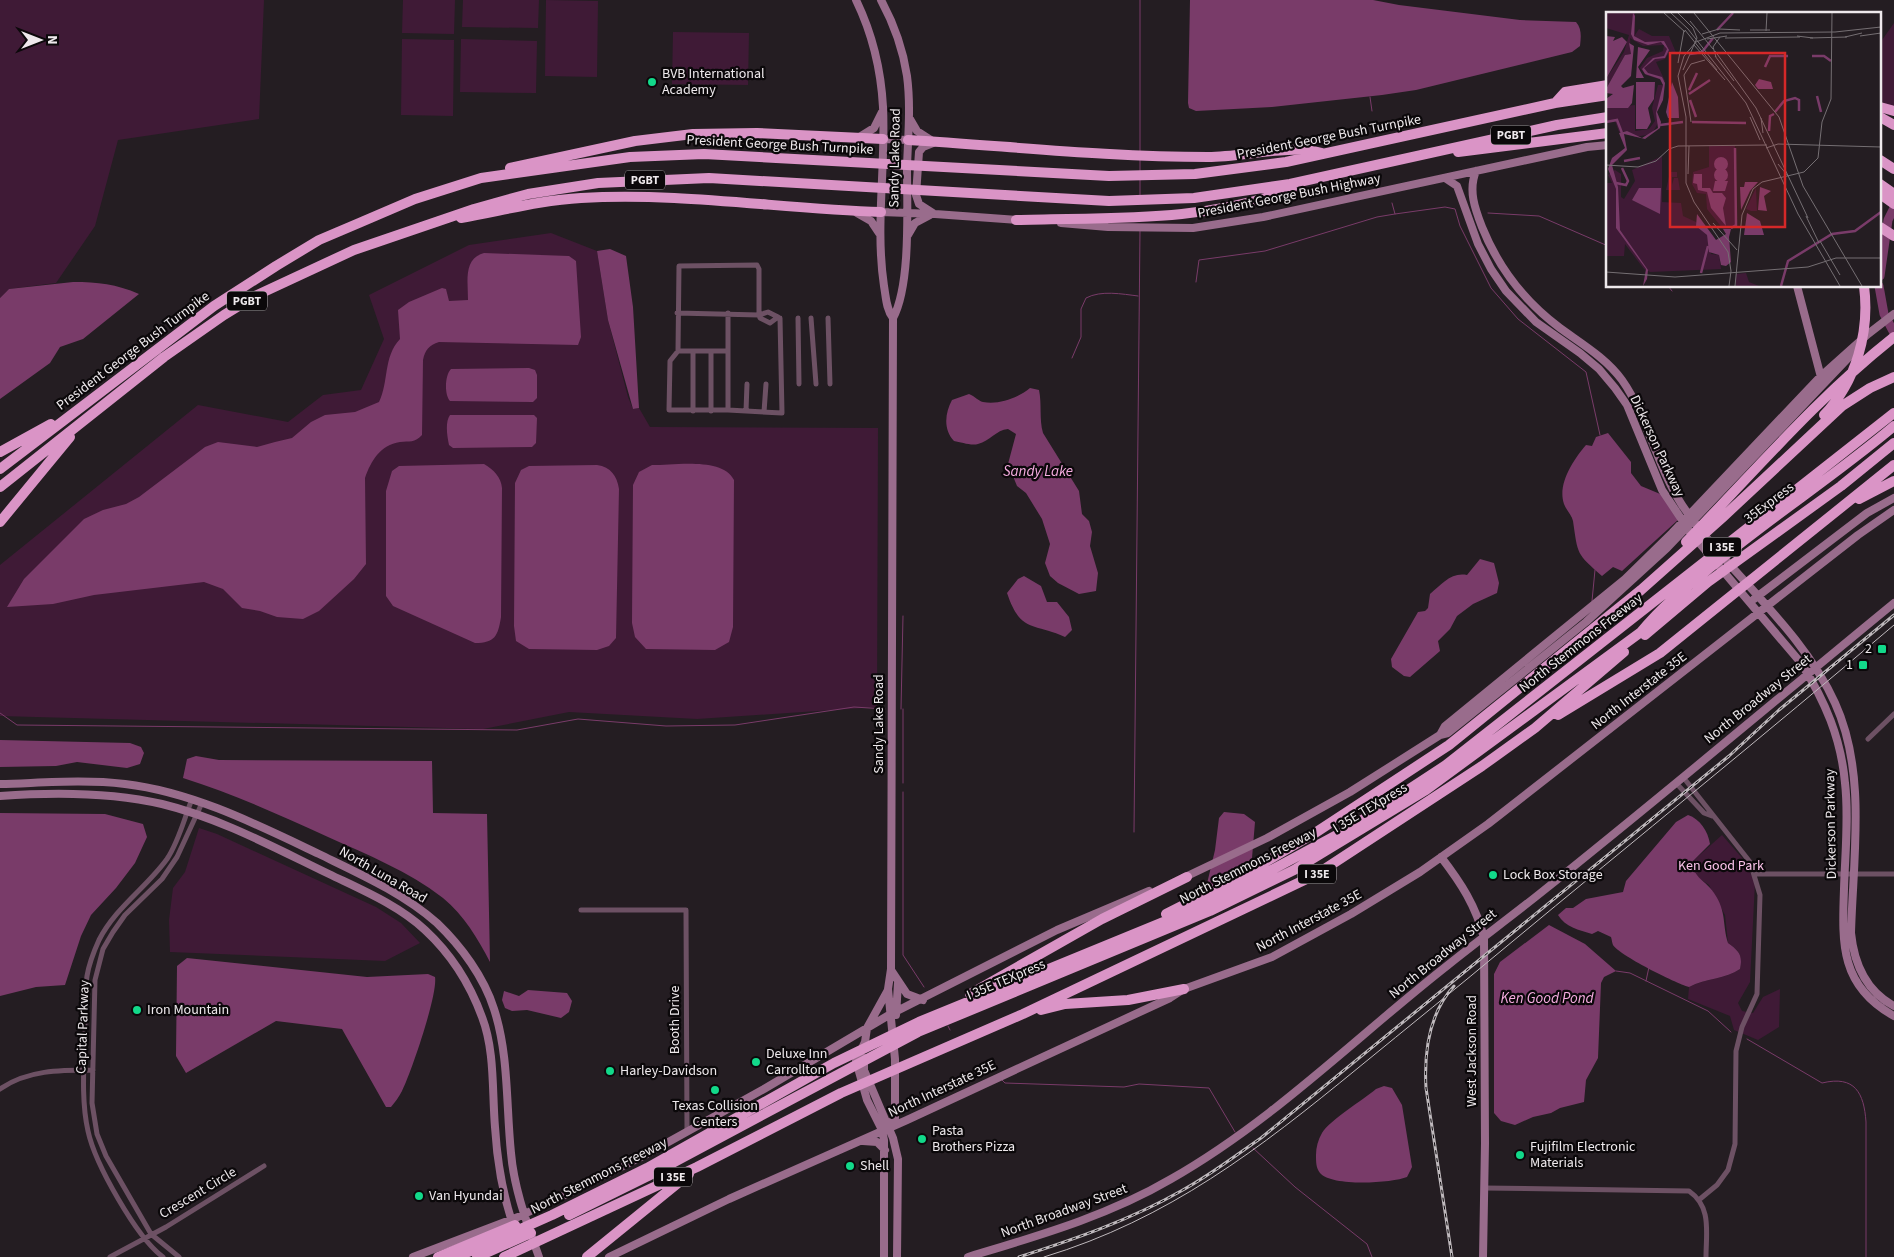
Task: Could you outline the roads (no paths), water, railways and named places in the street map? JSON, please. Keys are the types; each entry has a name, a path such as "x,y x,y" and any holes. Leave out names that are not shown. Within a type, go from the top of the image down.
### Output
{"highway":[{"path":"1555,102 1565,92 1606,85"},
{"name":"President George Bush Turnpike","path":"0,468 214,306 319,240 415,199 481,178 603,160 667,155 741,154 872,164 1109,176 1195,174 1251,168 1325,154 1555,102 1606,95"},
{"path":"1882,107 1894,111"},
{"name":"President George Bush Turnpike","path":"0,487 194,335 255,296 345,254 424,226 528,194 598,183 728,179 1108,201 1194,198 1316,179 1557,125 1606,117"},
{"path":"1882,118 1894,125"},
{"path":"481,178 523,164 667,137 756,133 883,139"},
{"path":"1414,156 1487,149 1558,138 1606,133"},
{"path":"908,140 1109,154 1209,157 1306,149 1325,154"},
{"path":"1882,161 1894,168"},
{"path":"1016,220 1109,222 1194,212 1271,197 1316,179"},
{"path":"1882,185 1894,194"},
{"path":"1882,195 1894,204"},
{"path":"424,226 531,204 582,198 764,204 856,212 881,212"},
{"path":"1882,228 1894,236"},
{"path":"1798,446 1830,410 1848,384 1864,327 1864,288"},
{"path":"1641,590 1801,421 1865,360 1894,337"},
{"path":"1122,938 1242,875 1299,842 1449,745 1641,590 1722,518 1842,406 1870,388 1894,377"},
{"path":"0,452 87,404"},
{"name":"North Stemmons Freeway","path":"457,1257 552,1215 673,1154 834,1063 908,1027 918,1027 1122,938 1210,903 1310,851 1446,766 1894,412"},
{"path":"0,522 61,447 92,415"},
{"name":"35Express","path":"1663,606 1768,520 1857,457 1894,426"},
{"name":"I 35E","path":"504,1257 697,1167 841,1093 918,1057 1022,1014 1317,874 1482,766 1535,728 1708,582 1841,486 1894,443"},
{"path":"1535,728 1660,653 1894,465"},
{"path":"1842,508 1894,481"},
{"name":"I 35E TEXpress","path":"477,1257 648,1176 836,1074 918,1027 1210,911 1294,870 1426,790 1642,632 1663,606"},
{"path":"918,1027 936,1010 963,998 1108,916 1187,876"},
{"path":"1022,1014 1065,1004 1128,1000 1184,989"},
{"path":"587,1257 697,1167"},
{"path":"438,1257 532,1219 552,1215"}],"main road":[{"name":"Sandy Lake Road","path":"856,0 874,47 883,108 880,234 884,286 888,311 893,318"},
{"name":"Sandy Lake Road","path":"882,0 892,19 902,51 907,77 909,117 906,244 903,278 897,311 893,318 891,969 888,989 893,1013 895,1118 886,1128"},
{"path":"858,138 874,128 883,108"},
{"path":"909,117 917,131 936,142"},
{"path":"883,139 908,140"},
{"path":"935,214 920,204 916,195 919,152 923,147 936,142"},
{"name":"President George Bush Highway","path":"1109,222 1193,228 1263,217 1586,147 1606,145"},
{"name":"Dickerson Parkway","path":"1476,171 1472,181 1472,195 1478,217 1501,266 1518,290 1540,312 1586,344 1621,379 1635,401 1659,463 1682,505 1807,656 1835,704 1846,734 1852,763 1855,809 1842,930 1843,945 1849,968 1865,995 1894,1016"},
{"name":"Dickerson Parkway","path":"1445,178 1457,186 1478,244 1491,269 1506,291 1536,322 1600,369 1626,405 1651,467 1675,511 1686,527 1801,663 1828,711 1841,754 1846,809 1851,933 1858,966 1868,983 1894,1006"},
{"path":"856,212 871,221 880,234"},
{"path":"881,212 1016,220"},
{"path":"906,244 910,229 915,223 922,217 935,214"},
{"path":"1797,288 1822,381"},
{"path":"1440,735 1445,726 1625,579 1672,534 1868,334 1894,314"},
{"path":"413,1257 518,1217 645,1155 764,1089 893,1013 923,1000 1057,930 1187,876 1266,838 1350,792 1440,735 1448,733 1586,622 1667,548 1822,381"},
{"path":"1750,602 1867,513 1894,498"},
{"path":"1682,505 1699,511 1710,503"},
{"name":"North Interstate 35E","path":"609,1257 729,1199 1170,998 1184,989 1272,957 1386,894 1488,824 1858,535 1894,510"},
{"path":"1675,511 1677,525 1675,540"},
{"path":"1774,584 1771,592 1776,618"},
{"name":"North Broadway Street","path":"968,1257 1096,1215 1138,1197 1178,1175 1284,1101 1448,965 1676,783 1894,603"},
{"name":"North Luna Road","path":"0,784 86,782 125,784 192,799 282,836 348,868 412,903 458,945 481,980 494,1008 506,1075 511,1154 515,1184 538,1257"},
{"name":"North Luna Road","path":"0,796 93,795 135,799 187,811 247,834 376,897 397,909 424,930 445,951 464,976 483,1019 492,1072 498,1161 510,1213 524,1257"},
{"name":"West Jackson Road","path":"1441,858 1463,886 1476,909 1484,938 1483,1257"},
{"path":"1849,968 1858,966"},
{"path":"891,969 906,994 923,1000"},
{"path":"893,1013 898,983"},
{"path":"888,989 866,1028 864,1070 886,1128 896,1148 899,1173 897,1257"},
{"path":"886,1128 886,1257"},
{"path":"856,1142 877,1142 885,1150"}],"street":[{"path":"677,313 759,315 759,269 755,264 682,264 678,268 677,313 678,351 670,361 669,410 728,410 782,414 780,318"},
{"path":"728,313 728,410"},
{"path":"798,318 799,384"},
{"path":"811,318 816,384"},
{"path":"828,318 830,384"},
{"path":"678,351 728,351"},
{"path":"693,351 693,411"},
{"path":"711,351 711,411"},
{"path":"746,411 747,384"},
{"path":"764,412 766,384"},
{"path":"1868,739 1894,714"},
{"path":"1683,777 1750,862 1760,895 1757,994 1742,1027 1736,1052 1735,1144 1728,1170 1717,1185 1700,1199"},
{"path":"1676,783 1704,813 1712,816"},
{"name":"Capital Parkway","path":"163,1257 143,1238 103,1170 93,1148 85,1112 86,992 92,956 107,926 123,905 166,859 181,830 192,799"},
{"name":"Capital Parkway","path":"179,1257 151,1234 106,1156 97,1134 93,1116 95,980 104,949 125,915 162,879 178,857 202,803"},
{"path":"1755,874 1894,874"},
{"name":"Booth Drive","path":"582,910 686,910 687,1130"},
{"path":"0,1089 23,1077 41,1072 93,1070"},
{"name":"Crescent Circle","path":"110,1257 264,1166"},
{"path":"1484,1188 1689,1190 1700,1199 1706,1212 1706,1257"}],"water":[{"path":"1190,0 1373,0 1520,20 1576,22 1581,36 1580,46 1572,52 1416,90 1272,107 1196,111 1189,108 1188,103"},
{"path":"610,249 626,256 633,307 639,408 633,409 608,320 597,251"},
{"path":"484,253 569,256 576,261 581,337 578,345 439,342 428,348 423,360 422,435 414,440 400,442 387,447 373,460 365,478 366,564 354,579 319,611 303,619 277,617 260,611 242,608 223,589 204,582 94,595 53,604 7,607 24,579 84,519 103,510 126,504 139,497 205,447 218,442 257,447 292,438 311,422 325,415 355,412 379,402 391,354 400,339 398,310 409,302 442,288 446,289 449,301 468,300 468,272 470,265 477,256"},
{"path":"73,282 107,284 139,294 83,339 60,347 50,363 0,399 0,298 9,289"},
{"path":"529,368 535,370 537,375 537,398 533,402 450,401 448,398 446,380 451,369"},
{"name":"Sandy Lake","path":"1030,388 1039,390 1043,433 1079,491 1082,514 1089,521 1092,532 1090,546 1098,573 1096,591 1079,594 1058,583 1050,576 1045,563 1050,544 1042,519 1026,493 1017,486 1008,464 1016,434 1008,429 1004,430 982,443 972,445 954,441 948,431 946,421 952,400 969,394 983,402 1002,402 1020,395"},
{"path":"450,415 534,415 537,418 536,443 532,447 453,448 449,445 447,433 447,421"},
{"path":"1608,433 1631,462 1631,473 1641,486 1665,496 1679,519 1622,571 1613,567 1602,576 1580,553 1572,519 1562,496 1568,472 1577,457 1586,445 1592,446 1596,437"},
{"path":"484,464 496,474 502,488 501,617 497,634 491,640 475,643 393,606 386,596 386,491 392,471 399,466"},
{"path":"597,465 610,470 617,480 619,489 616,638 609,646 597,650 529,649 516,641 514,626 515,483 521,470 529,466"},
{"path":"652,465 709,465 720,468 734,480 733,627 729,642 715,650 646,649 635,637 632,623 633,485 639,472"},
{"path":"1480,559 1494,563 1499,583 1497,593 1473,604 1457,616 1450,629 1438,641 1440,651 1410,677 1404,676 1392,667 1391,659 1418,612 1425,611 1428,608 1430,594 1451,577 1467,575"},
{"path":"1024,576 1041,586 1047,602 1057,602 1069,617 1072,630 1065,637 1029,625 1017,615 1007,593 1018,579"},
{"path":"0,740 130,743 141,747 144,753 140,764 127,768 77,762 56,766 0,767"},
{"path":"196,756 219,760 432,761 433,813 487,814 490,962 464,920 451,905 430,888 387,864 292,821 239,798 183,778 187,759"},
{"path":"1224,812 1244,814 1255,822 1251,870 1207,904 1205,892 1215,850 1219,818"},
{"path":"0,813 105,814 143,824 147,837 135,863 116,888 91,915 81,936 65,985 36,987 0,996"},
{"path":"1688,815 1696,819 1703,826 1710,844 1693,861 1693,867 1697,875 1711,889 1718,900 1723,912 1728,943 1737,951 1741,960 1740,969 1722,977 1689,987 1660,975 1617,950 1613,945 1611,937 1598,931 1592,934 1573,928 1558,915 1566,908 1573,908 1586,899 1623,892 1626,881 1676,822"},
{"name":"Ken Good Pond","path":"1549,925 1585,944 1616,971 1604,977 1601,983 1598,1058 1586,1080 1584,1102 1533,1117 1515,1125 1501,1121 1494,1113 1494,974 1500,962"},
{"path":"187,958 367,977 428,974 435,977 435,986 423,1034 402,1091 391,1107 386,1107 342,1029 276,1021 186,1073 176,1056 177,966"},
{"path":"528,990 567,993 572,1001 569,1012 561,1018 527,1010 512,1011 505,1008 502,1000 504,991 519,996"},
{"path":"1384,1086 1392,1088 1402,1105 1412,1167 1407,1177 1389,1181 1349,1182 1327,1177 1320,1173 1316,1165 1316,1152 1322,1133 1339,1116 1376,1089"}],"waterway":[{"path":"1140,0 1140,151"},
{"path":"1370,97 1372,111"},
{"path":"1140,160 1140,171"},
{"path":"1140,180 1140,196"},
{"path":"1392,203 1395,214 1445,207 1455,209 1460,226 1491,288 1518,319 1586,372 1600,435"},
{"path":"1882,262 1888,220 1894,208"},
{"path":"1488,213 1539,216 1606,245"},
{"path":"1196,282 1199,260 1265,251 1377,217 1395,214"},
{"path":"1134,832 1140,230"},
{"path":"1879,288 1884,314 1894,333"},
{"path":"1072,358 1081,337 1081,309 1086,298 1105,293 1138,296"},
{"path":"1592,601 1595,570"},
{"path":"901,709 903,616"},
{"path":"0,713 17,725 517,730 578,719 666,726 735,725 854,707 885,709"},
{"path":"903,709 903,783"},
{"path":"903,792 903,955 924,987"},
{"path":"1646,981 1649,967"},
{"path":"1616,971 1630,973 1708,1011 1731,1032"},
{"path":"948,1026 950,1030"},
{"path":"1747,1039 1822,1083 1833,1081 1850,1084 1860,1095 1866,1122 1866,1257"},
{"path":"1002,1080 1005,1083 1124,1087 1139,1084 1209,1088 1235,1132"},
{"path":"1253,1148 1295,1187 1367,1244 1372,1257"}],"tram line":[{"path":"1044,1257 1132,1223 1172,1202 1211,1179 1285,1126 1470,977 1894,625"}],"railway":[{"path":"1019,1257 1102,1228 1142,1211 1202,1179 1261,1138 1729,756 1779,710 1894,615"},
{"path":"1452,1257 1426,1088 1426,1061 1427,1047 1434,1021 1439,1008 1454,986"}],"place":[{"name":"BVB International Academy","path":"652,82"},
{"name":"2","path":"1882,649"},
{"name":"1","path":"1863,665"},
{"name":"Lock Box Storage","path":"1493,875"},
{"name":"Iron Mountain","path":"137,1010"},
{"name":"Deluxe Inn Carrollton","path":"756,1062"},
{"name":"Harley-Davidson","path":"610,1071"},
{"name":"Texas Collision Centers","path":"715,1090"},
{"name":"Pasta Brothers Pizza","path":"922,1139"},
{"name":"Fujifilm Electronic Materials","path":"1520,1155"},
{"name":"Shell","path":"850,1166"},
{"name":"Van Hyundai","path":"419,1196"}],"park label":[{"name":"Ken Good Park","path":"1721,866"}]}
